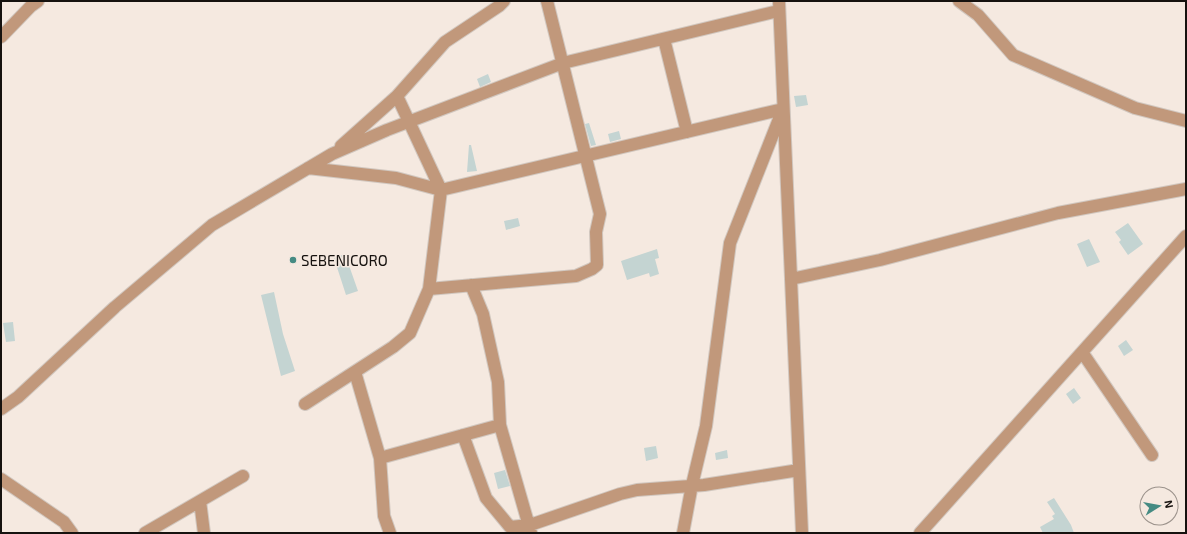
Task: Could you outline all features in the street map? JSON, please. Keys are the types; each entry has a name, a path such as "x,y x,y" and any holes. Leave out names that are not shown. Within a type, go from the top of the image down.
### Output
{"street":[{"path":"1,37 31,6 38,1"},
{"path":"332,154 397,96 445,42 499,6 504,1"},
{"path":"429,289 576,276 592,269 597,265 596,232 600,214 547,1"},
{"path":"959,1 978,15 1013,55 1135,108 1186,121"},
{"path":"1,409 18,397 115,307 212,225 332,154 409,122 563,63 664,39 779,6 802,533"},
{"path":"664,39 687,132"},
{"path":"305,404 355,372 410,333 429,289 441,190 397,96"},
{"path":"308,168 396,178 441,190 783,109"},
{"path":"683,533 692,485 706,426 730,243 783,109"},
{"path":"791,279 880,260 1058,213 1186,189"},
{"path":"920,533 1186,236"},
{"path":"471,285 483,314 498,382 500,426 531,529"},
{"path":"1082,352 1152,455"},
{"path":"355,372 380,458 384,516 390,533"},
{"path":"1,399 18,397"},
{"path":"380,458 500,426"},
{"path":"463,435 486,498 510,527 531,529 620,494 655,488 692,485 799,470"},
{"path":"145,533 243,476"},
{"path":"1,479 64,522 72,533"},
{"path":"200,501 204,533"}],"building":[{"path":"488,74 491,82 480,87 477,79"},
{"path":"806,95 808,105 796,107 794,96"},
{"path":"589,123 596,145 591,146 585,124"},
{"path":"619,131 621,139 610,142 608,134"},
{"path":"469,145 471,145 477,171 467,172"},
{"path":"518,218 520,226 506,230 504,221"},
{"path":"1128,223 1143,244 1128,255 1119,242 1121,240 1115,232"},
{"path":"1089,239 1100,262 1087,267 1077,244"},
{"path":"657,249 659,258 655,259 659,274 650,277 649,273 627,280 621,261"},
{"path":"345,254 358,291 346,295 334,258"},
{"path":"274,292 283,334 295,371 281,376 261,295"},
{"path":"13,322 15,341 6,342 3,323"},
{"path":"1126,340 1133,350 1124,356 1118,346"},
{"path":"1074,388 1081,398 1073,404 1066,394"},
{"path":"656,446 658,458 646,461 644,448"},
{"path":"727,450 728,458 716,460 715,453"},
{"path":"505,470 510,486 498,489 494,473"},
{"path":"1054,498 1071,525 1074,533 1043,533 1040,527 1054,519 1052,516 1055,514 1047,502"}],"place":[{"name":"SEBENICORO","path":"293,260"}]}
